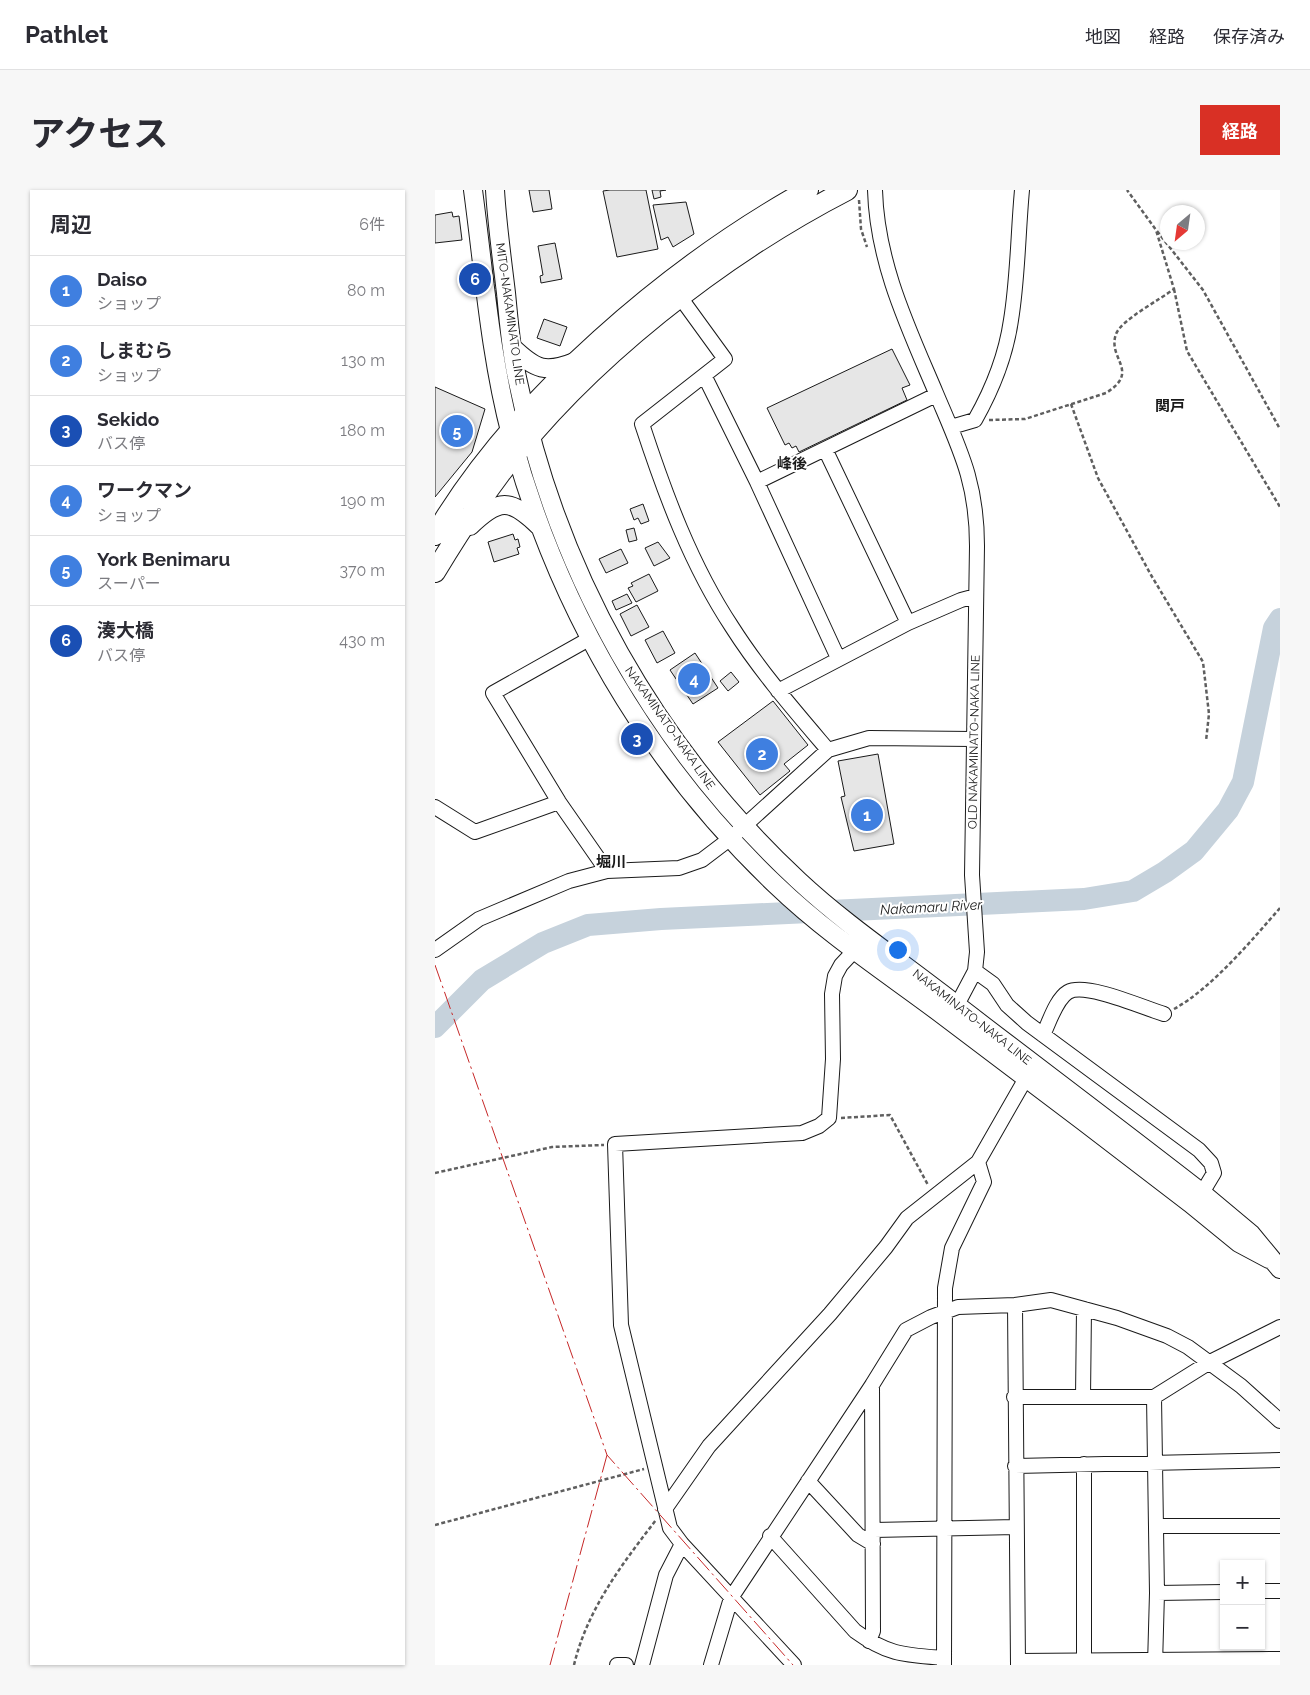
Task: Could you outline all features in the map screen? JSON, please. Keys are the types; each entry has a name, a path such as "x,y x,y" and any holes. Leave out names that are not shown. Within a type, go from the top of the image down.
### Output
{"highway":[{"path":"435,572 444,538 479,471 525,416 579,360 667,282 709,251 774,209 809,190"},
{"path":"444,538 531,437 645,323 735,258 847,190"}],"main road":[{"name":"MITO-NAKAMINATO LINE","path":"473,190 494,357 517,454"},
{"name":"MITO-NAKAMINATO LINE","path":"495,190 512,347 525,416 531,437"},
{"path":"512,347 531,364 543,369 556,368 579,360"},
{"name":"NAKAMINATO-NAKA LINE","path":"531,437 571,554 605,630 645,696 690,760 745,826 800,882 877,944 1202,1194 1251,1234 1275,1264"},
{"name":"NAKAMINATO-NAKA LINE","path":"517,454 543,530 570,599 589,639 629,708 666,763 731,838 776,885 850,946 1190,1203 1239,1243 1275,1264"},
{"path":"444,538 486,510 511,505 519,508 543,530"}],"street":[{"name":"OLD NAKAMINATO-NAKA LINE","path":"875,190 878,226 892,286 963,453 975,505 976,596 972,874 977,952 975,971"},
{"path":"951,427 975,420 990,394 1011,321 1022,190"},
{"path":"680,297 725,359 705,377 643,424 661,483 705,580 731,626 778,691 828,750"},
{"path":"705,377 757,482 838,658"},
{"path":"757,482 937,395"},
{"path":"825,449 908,624"},
{"path":"778,691 838,658 908,624 961,600 976,596"},
{"path":"589,639 493,693 559,802 607,871"},
{"path":"435,950 479,919 569,881 607,871 679,868 702,860 745,826 828,750 869,738 973,739"},
{"path":"435,807 475,832 559,802"},
{"path":"794,1665 682,1544 670,1528 621,1325 615,1144 801,1133 819,1126 829,1118 833,1060 832,994 838,970 850,946"},
{"path":"957,1005 975,971 993,984 1007,1005 1043,1035 1199,1150 1211,1163 1214,1173 1202,1194"},
{"path":"1043,1035 1060,1001 1068,992 1085,989 1164,1014"},
{"path":"665,1509 709,1446 830,1314 886,1247 907,1218 977,1162 1026,1078"},
{"path":"770,1536 855,1630 869,1641 900,1655 944,1661 945,1288 952,1248 984,1182 977,1162"},
{"path":"711,1665 731,1598 770,1536 872,1385 906,1330 944,1312 958,1307 1015,1305 1051,1300 1084,1309 1167,1336 1210,1362 1280,1421"},
{"path":"1015,1305 1015,1527 1018,1663 1084,1660 1155,1662 1280,1659"},
{"path":"1083,1397 1084,1309"},
{"path":"1014,1396 1154,1397 1210,1362 1280,1327"},
{"path":"869,1641 873,1631 872,1385"},
{"path":"1154,1397 1157,1593 1155,1662"},
{"path":"1015,1466 1155,1461 1280,1460"},
{"path":"1084,1464 1084,1660"},
{"path":"808,1481 857,1535 873,1544"},
{"path":"1156,1526 1280,1526"},
{"path":"874,1530 1015,1527"},
{"path":"642,1665 666,1575 682,1544"},
{"path":"1265,1591 1280,1591"},
{"path":"1157,1593 1220,1592"},
{"path":"617,1665 626,1665"}],"path":[{"path":"1127,190 1203,290 1280,429"},
{"path":"860,212 861,229 867,247"},
{"path":"1156,230 1174,289 1187,351 1280,507"},
{"path":"975,420 1025,419 1106,392 1115,387 1122,377 1122,364 1115,346 1115,334 1122,325 1174,289"},
{"path":"1071,404 1098,478 1151,575 1203,662 1209,714 1206,741"},
{"path":"1164,1014 1181,1005 1199,990 1245,947 1280,908"},
{"path":"829,1118 891,1115 933,1196"},
{"path":"435,1173 552,1147 615,1144"},
{"path":"435,1525 655,1466"},
{"path":"574,1665 580,1640 599,1602 629,1554 665,1509"}],"green space":[{"path":"562,548 591,618 663,740 646,724 581,604 559,549"}],"shaded area":[{"path":"480,976 484,983 443,1023 435,1034 435,1020 438,1016"}],"building":[{"path":"529,190 549,190 552,209 533,212"},
{"path":"646,190 658,249 617,257 603,191"},
{"path":"652,190 666,190 660,191 661,197 654,199"},
{"path":"686,202 694,234 673,247 668,237 661,240 653,205"},
{"path":"452,212 453,217 459,216 462,240 435,243 435,215"},
{"path":"555,243 562,279 541,283 540,276 543,275 538,246"},
{"path":"544,319 567,327 560,346 537,338"},
{"path":"892,349 910,385 902,388 907,400 799,452 796,446 792,448 789,443 785,445 767,408"},
{"path":"435,387 485,409 472,452 435,497"},
{"path":"643,504 649,521 641,524 638,518 634,520 630,509"},
{"path":"634,528 637,540 629,542 626,530"},
{"path":"513,534 515,540 518,539 520,547 517,548 519,554 494,562 488,542"},
{"path":"658,542 670,558 654,566 645,548"},
{"path":"621,549 628,563 606,573 599,559"},
{"path":"649,574 658,591 636,602 628,588 633,586 631,583"},
{"path":"627,594 632,603 616,610 612,601"},
{"path":"637,605 649,627 631,636 620,614"},
{"path":"663,631 675,653 657,663 645,640"},
{"path":"695,653 718,688 693,704 670,670"},
{"path":"731,672 739,682 728,691 720,681"},
{"path":"773,701 808,745 784,764 790,771 760,795 718,742"},
{"path":"878,754 894,844 854,851 841,797 845,796 838,761"}],"waterway":[{"name":"Nakamaru River","path":"435,1027 482,980 543,943 588,925 661,919 1084,899 1133,891 1165,872 1194,851 1228,810 1243,782 1274,628 1280,619"}],"power":[{"path":"435,965 607,1455 793,1665"},
{"path":"550,1665 607,1455"}],"place":[{"name":"湊大橋","path":"475,279"},
{"name":"York Benimaru","path":"457,431"},
{"name":"ワークマン","path":"694,679"},
{"name":"Sekido","path":"637,739"},
{"name":"しまむら","path":"762,754"},
{"name":"Daiso","path":"867,815"}],"district":[{"name":"関戸","path":"1170,406"},
{"name":"峰後","path":"792,464"},
{"name":"堀川","path":"611,862"}]}
